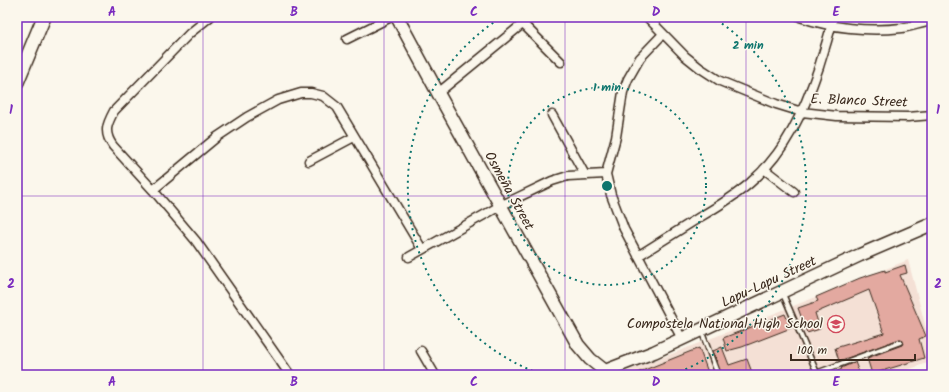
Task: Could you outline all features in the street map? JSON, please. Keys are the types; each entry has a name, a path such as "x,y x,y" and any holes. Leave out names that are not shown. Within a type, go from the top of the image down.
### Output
{"main road":[{"path":"17,82 44,17"}],"street":[{"path":"210,17 190,33 114,111 107,126 107,133 113,146 196,241 290,375"},
{"path":"347,39 391,17"},
{"name":"Osmeña Street","path":"397,17 578,345 600,373"},
{"name":"E. Blanco Street","path":"647,17 685,56 700,68 720,81 776,104 802,112 837,116 876,117 932,115"},
{"path":"800,17 831,26 875,29 902,28 932,20"},
{"path":"638,256 734,195 750,183 778,152 791,133 802,112 814,82 833,17"},
{"path":"438,93 527,19 561,62"},
{"path":"663,34 640,58 628,79 623,92 616,137 606,174 617,211 638,256 682,339"},
{"path":"153,190 217,137 247,117 278,100 291,95 311,93 323,96 337,107 422,249"},
{"path":"552,114 585,175"},
{"path":"309,161 354,137"},
{"path":"764,169 794,192"},
{"path":"409,257 500,206 552,181 568,176 606,174"},
{"name":"Lapu-Lapu Street","path":"600,373 641,358 860,255 932,224"},
{"path":"421,351 435,375"}],"lane":[{"path":"782,292 817,373"},
{"path":"701,330 718,375"},
{"path":"811,375 900,342"}],"shaded area":[{"name":"Compostela National High School","path":"908,260 932,351 932,361 894,375 618,375 816,297"}],"building":[{"path":"905,265 907,273 900,275 926,336 919,339 924,358 872,374 867,358 902,345 903,341 900,339 839,361 835,348 884,333 869,290 815,313 820,329 807,333 798,308 818,301 816,297 860,278"},
{"path":"785,314 791,328 742,347 727,351 723,338"},
{"path":"722,347 729,365 747,359 753,375 722,375 713,351"},
{"path":"699,348 709,375 632,375"},
{"path":"855,362 860,375 829,375 842,369 841,368"}],"place":[{"name":"Compostela National High School","path":"836,324"}]}
